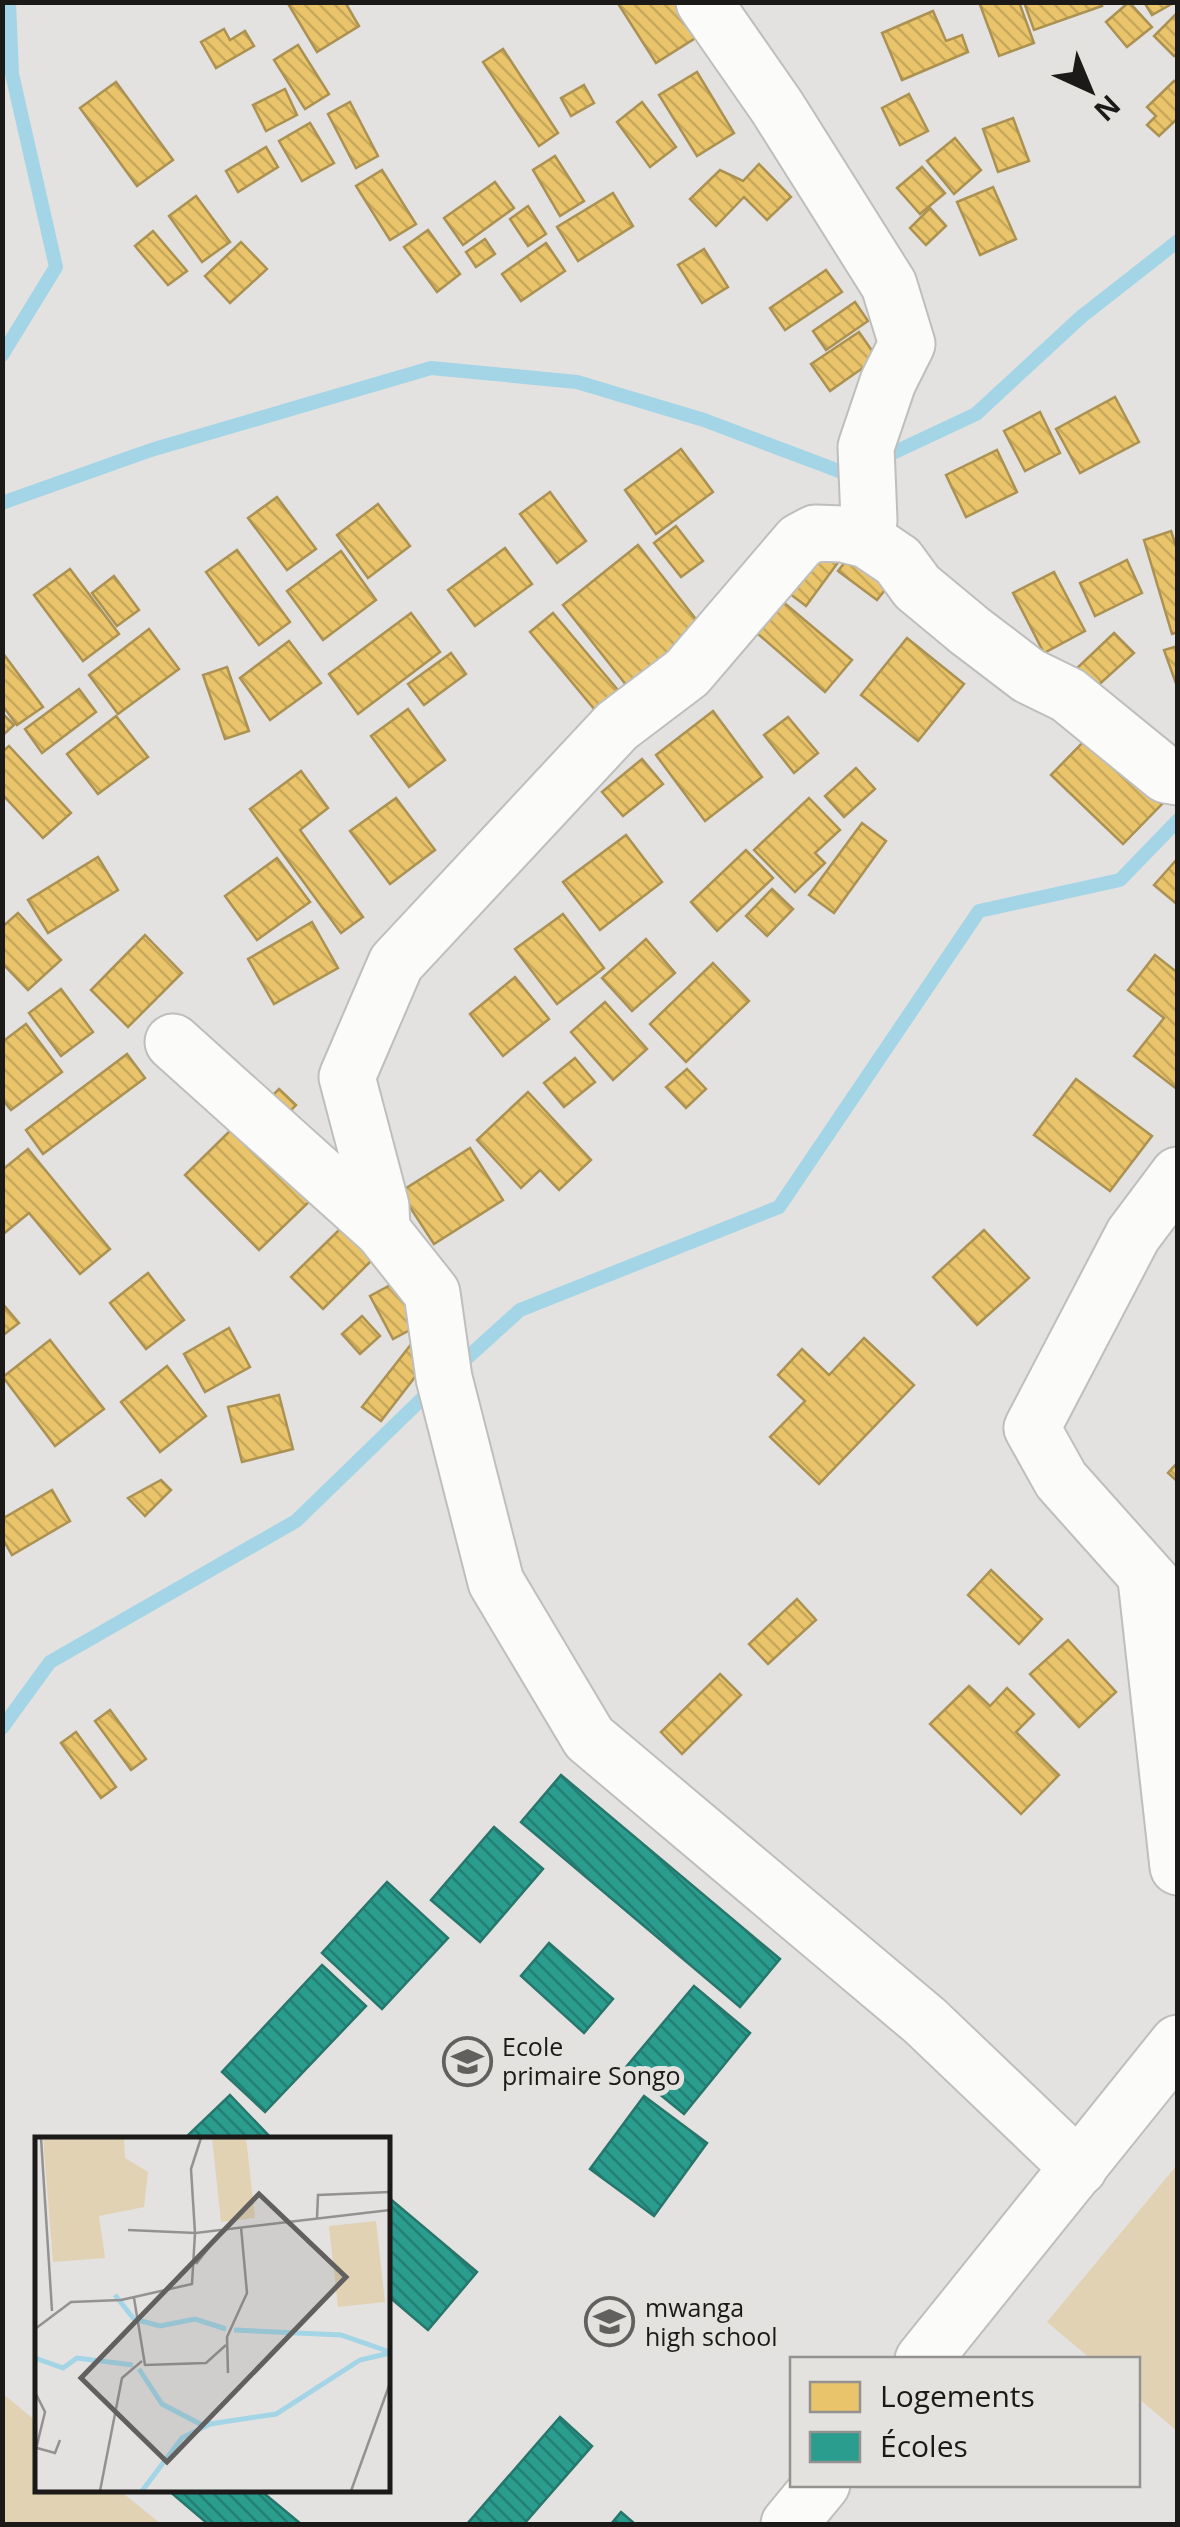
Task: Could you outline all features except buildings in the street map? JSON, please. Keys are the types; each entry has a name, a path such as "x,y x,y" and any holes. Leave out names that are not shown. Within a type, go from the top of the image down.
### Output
{"street":[{"path":"704,2 777,107 889,285 907,344 888,382 866,446 867,521 916,587 1029,676 1068,695 1166,775 1178,777"},
{"path":"382,1230 381,1206 347,1077 396,963 617,726 687,673 800,541 816,533 843,534 867,521"},
{"path":"173,1042 382,1230 432,1293 444,1378 496,1582 589,1738 925,2021 1079,2168"},
{"path":"1178,1175 1133,1235 1032,1428 1061,1480 1162,1595 1178,1867"},
{"path":"925,2357 1178,2042"},
{"path":"789,2524 820,2487"}],"shaded area":[{"path":"1177,2165 1177,2431 1140,2400 1140,2357 1089,2357 1047,2322"},
{"path":"2,2393 35,2420 35,2492 121,2492 161,2524 3,2524"}],"waterway":[{"path":"2,355 56,267 12,74 9,2"},
{"path":"878,460 976,414 1081,317 1178,241"},
{"path":"2,503 151,450 431,368 577,382 704,420 847,474 854,471"},
{"path":"457,1367 520,1310 779,1207 979,911 1120,880 1178,820"},
{"path":"2,1728 50,1662 296,1521 433,1388"}],"place":[{"name":"Ecole primaire Songo","path":"467,2061"},
{"name":"mwanga high school","path":"610,2322"}]}
